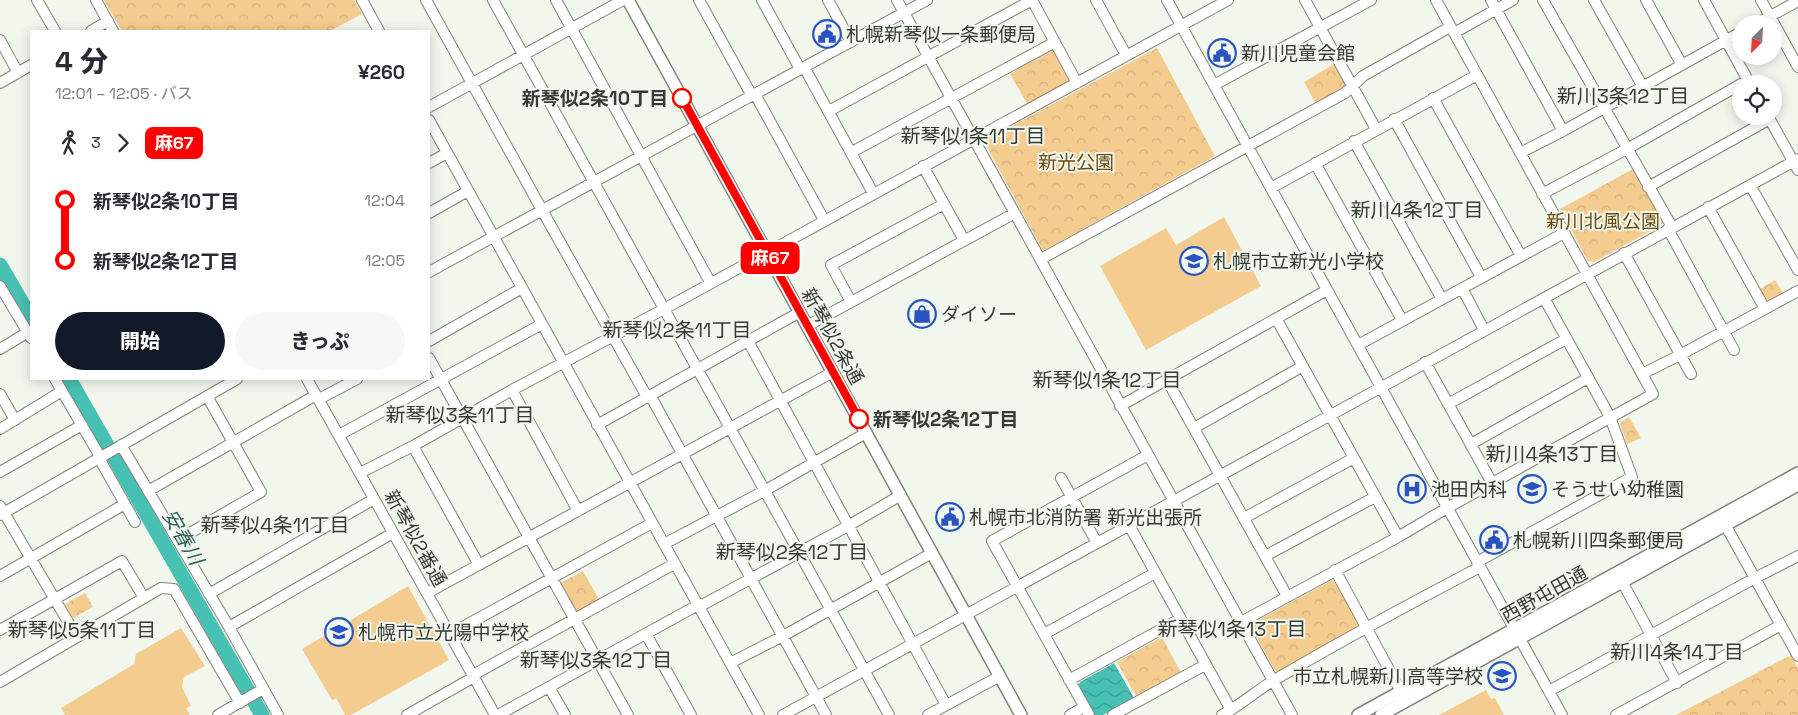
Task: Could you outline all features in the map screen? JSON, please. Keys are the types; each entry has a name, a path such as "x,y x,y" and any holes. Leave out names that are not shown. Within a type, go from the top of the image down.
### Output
{"street":[{"path":"37,0 54,30"},
{"path":"96,0 112,30"},
{"path":"362,0 377,30"},
{"path":"426,0 542,210 683,455 826,715"},
{"path":"493,0 889,715"},
{"path":"556,0 710,282"},
{"path":"430,106 623,0"},
{"name":"新琴似2条通","path":"628,0 1021,715"},
{"path":"699,0 824,220"},
{"path":"762,0 829,111 873,193"},
{"path":"828,0 851,42"},
{"path":"897,0 1292,715"},
{"path":"430,271 927,0"},
{"path":"829,111 1032,0 1077,83"},
{"path":"1096,0 1126,55"},
{"path":"1167,0 1562,715"},
{"path":"360,473 414,446 512,390 614,337 710,282 1228,0"},
{"path":"1305,0 1376,129"},
{"path":"1214,85 1371,0"},
{"path":"1241,622 1398,537 1653,394 1436,0"},
{"path":"1041,259 1344,93 1363,76 1452,30 1494,4 1513,0"},
{"path":"1543,0 1648,186 1734,350"},
{"path":"1594,0 1643,87"},
{"path":"1646,0 1682,65"},
{"path":"1704,0 1726,40 1741,75"},
{"path":"1761,0 1769,15"},
{"path":"1772,15 1798,1"},
{"path":"1494,4 1563,131"},
{"path":"92,30 108,21"},
{"path":"1520,153 1732,37"},
{"path":"1782,38 1798,67"},
{"path":"0,40 18,72"},
{"path":"852,152 1055,42"},
{"path":"0,83 30,66"},
{"path":"1271,188 1477,75"},
{"path":"1542,194 1732,90"},
{"path":"1433,98 1521,256"},
{"path":"1394,120 1481,277"},
{"path":"430,122 759,715"},
{"path":"1648,186 1755,125"},
{"path":"783,715 1750,184 1796,163 1774,125"},
{"path":"1354,141 1442,299"},
{"path":"430,162 447,153"},
{"path":"1315,163 1402,320"},
{"path":"923,166 964,240"},
{"path":"1750,184 1798,270"},
{"path":"430,212 468,191"},
{"path":"851,302 830,266 944,204"},
{"path":"1708,207 1765,309"},
{"path":"807,326 1015,213"},
{"path":"1358,346 1402,320 1564,233"},
{"path":"1624,253 1691,374"},
{"path":"0,286 30,335 0,348"},
{"path":"430,339 522,288"},
{"path":"1462,288 1484,330"},
{"path":"1120,406 1277,320 1327,290"},
{"path":"1642,374 1680,356 1798,291"},
{"path":"1129,525 1205,665 1226,713 1273,680 1632,477 1610,417 1544,298"},
{"path":"597,425 800,312"},
{"path":"1277,320 1398,537"},
{"path":"339,435 441,381 542,324"},
{"path":"1448,404 1566,339"},
{"path":"748,341 946,705"},
{"path":"430,360 628,715"},
{"path":"1425,362 1492,483"},
{"path":"1194,428 1303,366"},
{"path":"427,593 833,372"},
{"path":"1471,444 1588,378"},
{"path":"56,380 98,453 102,456 135,522"},
{"path":"77,637 1,511 235,380"},
{"name":"新琴似2番通","path":"308,380 473,676 497,715"},
{"path":"148,491 232,442 317,397 355,380"},
{"path":"1167,380 1288,596"},
{"path":"512,390 578,511"},
{"path":"0,429 62,391"},
{"path":"0,394 16,420"},
{"path":"178,540 261,492 207,396"},
{"path":"0,472 82,425"},
{"path":"664,544 764,491 866,433"},
{"path":"414,446 479,565"},
{"path":"118,447 148,491 229,627 252,696"},
{"path":"1070,715 1087,711 992,541 1148,455"},
{"path":"1244,518 1354,458"},
{"name":"西野屯田通","path":"1358,715 1403,697 1620,578 1723,520 1798,473"},
{"path":"1061,478 1097,543"},
{"name":"西野屯田通","path":"1723,520 1798,485"},
{"path":"497,715 698,606 752,579 901,496"},
{"path":"1264,556 1375,497"},
{"path":"209,594 374,499"},
{"path":"0,576 125,504"},
{"path":"1723,520 1798,656"},
{"path":"450,634 652,523"},
{"path":"229,627 393,533"},
{"path":"730,664 932,553"},
{"path":"1549,691 1798,556"},
{"path":"0,630 53,598 122,561 144,598"},
{"path":"407,715 674,564"},
{"path":"1336,570 1403,697"},
{"path":"1044,634 1155,573"},
{"path":"1620,578 1677,682"},
{"path":"0,682 161,588 174,589 252,696 278,715"},
{"path":"1069,680 1180,618"},
{"path":"1616,715 1781,624"},
{"path":"646,634 691,715"},
{"path":"1113,715 1205,665"},
{"path":"928,715 1000,676"},
{"path":"549,687 565,715"},
{"path":"221,714 252,696"},
{"name":"西野屯田通","path":"1381,715 1403,697"}],"green space":[{"path":"104,0 354,0 362,14 332,30 121,30"},
{"name":"新光公園","path":"1157,48 1215,156 1043,251 984,141"},
{"path":"1054,49 1072,81 1028,105 1010,74"},
{"path":"1334,64 1346,84 1341,91 1316,104 1304,82"},
{"name":"新川北風公園","path":"1633,169 1663,221 1661,225 1594,262 1588,261 1560,209"},
{"path":"1224,217 1261,286 1146,350 1100,266 1166,228 1176,245"},
{"path":"1775,280 1784,294 1772,301 1767,300 1760,289"},
{"path":"1629,417 1641,438 1627,444 1620,423"},
{"path":"583,571 600,601 578,613 560,583"},
{"path":"1332,580 1335,582 1359,625 1358,628 1280,672 1275,671 1251,627 1253,623"},
{"path":"408,586 449,660 351,715 345,715 336,698 332,700 302,649"},
{"path":"85,593 93,607 73,618 65,604"},
{"path":"181,628 205,666 184,677 182,687 191,706 186,708 190,715 65,715 61,708 134,664 136,654"},
{"path":"1162,637 1181,673 1137,698 1117,662"},
{"path":"1791,655 1798,668 1798,715 1676,715"},
{"path":"1486,690 1491,699 1495,698 1504,715 1439,715"}],"water":[{"path":"1114,663 1134,698 1103,715 1094,715 1078,687 1080,682"}],"waterway":[{"name":"安春川","path":"0,265 30,316"},
{"name":"安春川","path":"70,380 262,715"}],"bus line":[{"name":"麻67","path":"682,98 859,419"}],"place":[{"name":"札幌新琴似一条郵便局","path":"827,34"},
{"name":"新川児童会館","path":"1222,53"},
{"name":"新琴似2条10丁目","path":"682,98"},
{"name":"札幌市立新光小学校","path":"1194,261"},
{"name":"ダイソー","path":"922,314"},
{"name":"新琴似2条12丁目","path":"859,419"},
{"name":"池田内科","path":"1412,489"},
{"name":"そうせい幼稚園","path":"1532,489"},
{"name":"札幌市北消防署 新光出張所","path":"950,517"},
{"name":"札幌新川四条郵便局","path":"1494,540"},
{"name":"札幌市立光陽中学校","path":"339,632"},
{"name":"市立札幌新川高等学校","path":"1502,676"}],"district":[{"name":"新川3条12丁目","path":"1623,96"},
{"name":"新琴似1条11丁目","path":"973,136"},
{"name":"新川4条12丁目","path":"1417,210"},
{"name":"新琴似2条11丁目","path":"677,330"},
{"name":"新琴似1条12丁目","path":"1107,380"},
{"name":"新琴似3条11丁目","path":"460,415"},
{"name":"新川4条13丁目","path":"1552,454"},
{"name":"新琴似4条11丁目","path":"275,525"},
{"name":"新琴似2条12丁目","path":"792,552"},
{"name":"新琴似1条13丁目","path":"1232,629"},
{"name":"新琴似5条11丁目","path":"82,630"},
{"name":"新川4条14丁目","path":"1677,652"},
{"name":"新琴似3条12丁目","path":"596,660"}]}
